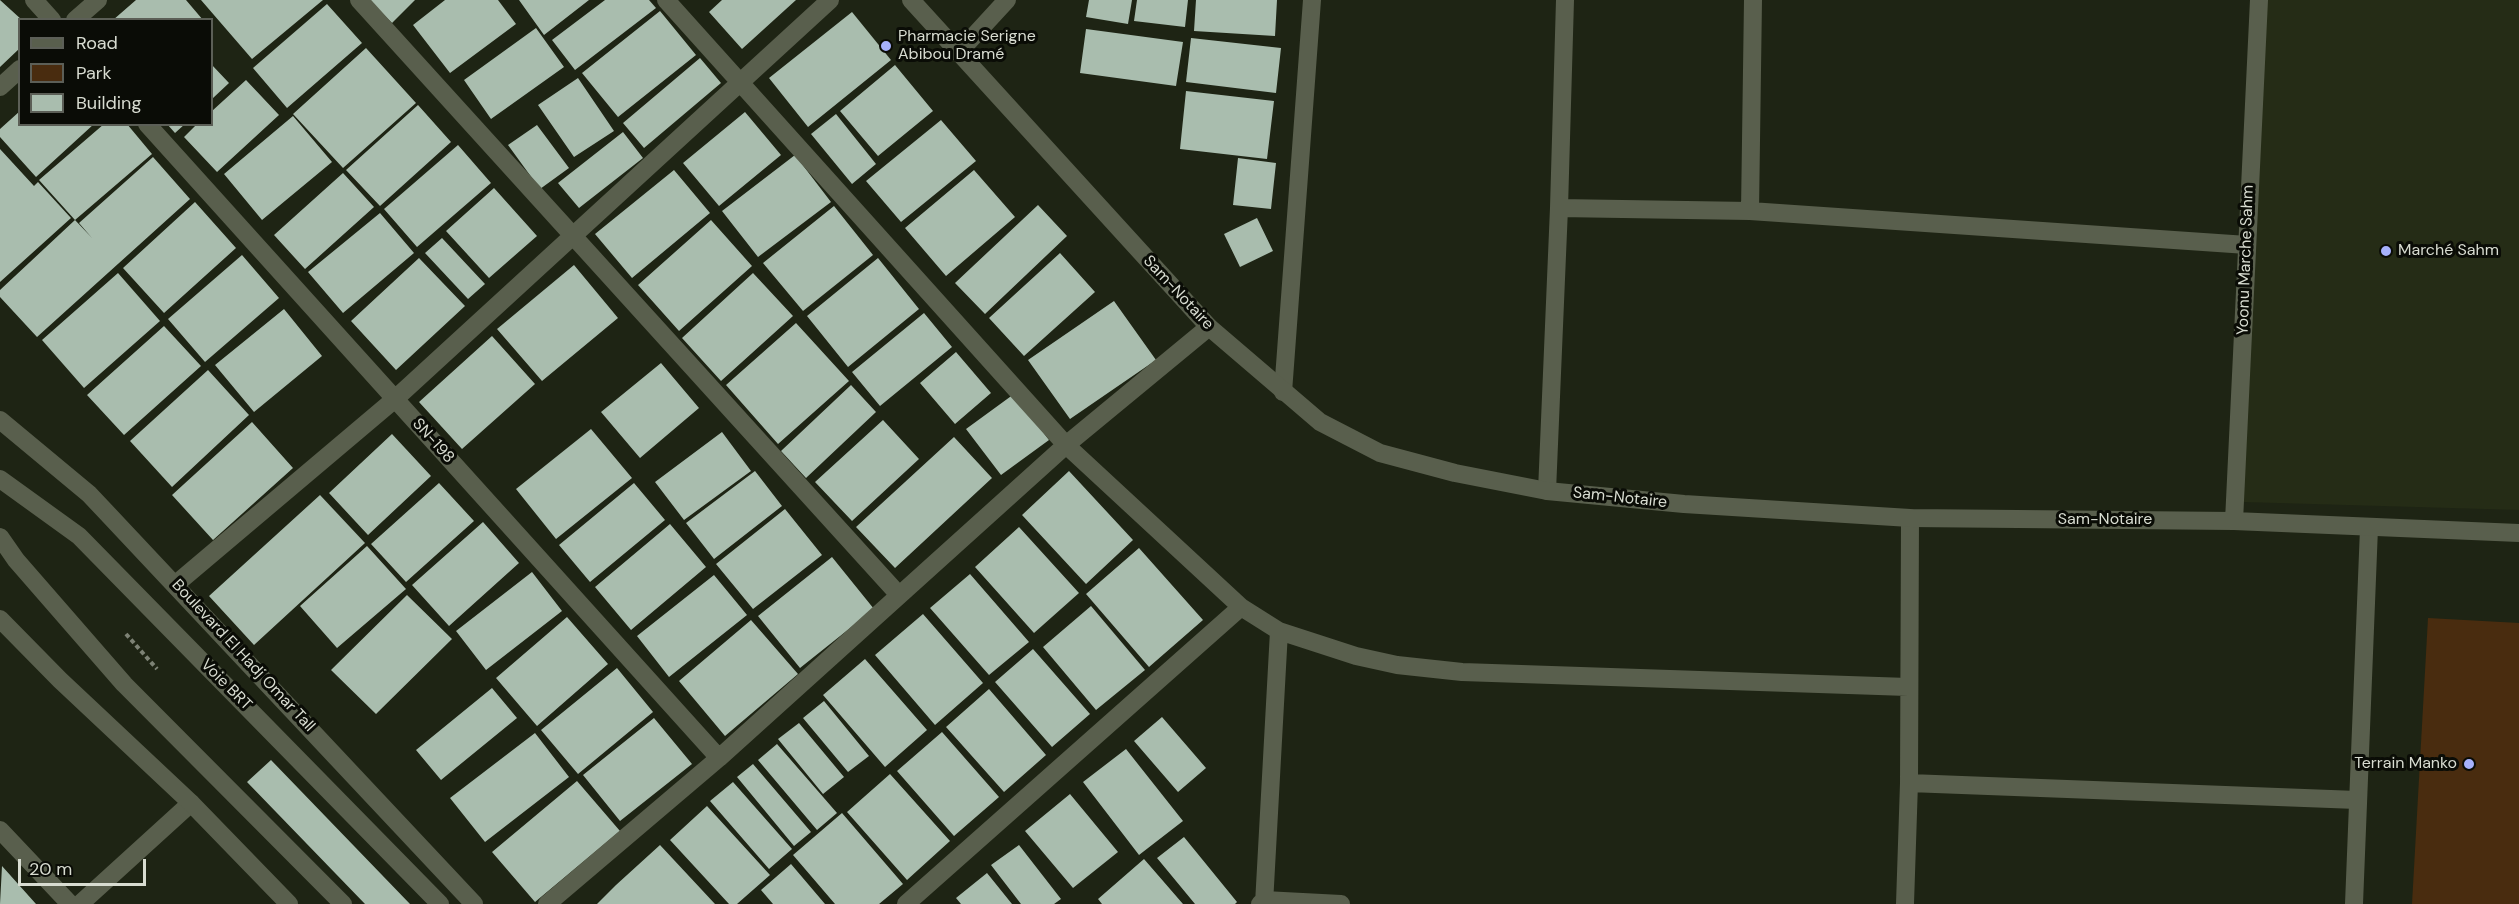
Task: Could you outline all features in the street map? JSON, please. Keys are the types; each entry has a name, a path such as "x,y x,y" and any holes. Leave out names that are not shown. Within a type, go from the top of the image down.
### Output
{"street":[{"path":"34,0 50,18"},
{"path":"77,18 98,0"},
{"path":"359,0 899,595"},
{"path":"666,0 1066,445 1241,607 1279,631 1356,656 1462,672 1908,687"},
{"path":"176,584 395,399 830,0"},
{"name":"Sam-Notaire","path":"911,0 960,51 1209,327 1320,422 1380,453 1455,473 1547,491 1684,504 1910,518 2234,521 2519,533"},
{"path":"960,51 1007,0"},
{"path":"1283,392 1312,0"},
{"path":"1547,491 1559,208 1564,0"},
{"path":"1750,211 1753,0"},
{"name":"Yoonu Marche Sahm","path":"2234,521 2259,0"},
{"path":"0,87 18,71"},
{"name":"SN-198","path":"149,126 719,758"},
{"path":"1559,208 1750,211 2247,245"},
{"path":"547,904 719,758 1066,445 1209,327"},
{"name":"Boulevard El Hadj Omar Tall","path":"0,420 89,494 176,584 474,904"},
{"name":"Voie BRT","path":"0,479 79,536 440,904"},
{"path":"1905,904 1909,783 1910,518"},
{"path":"2354,904 2368,528"},
{"path":"0,537 16,560 124,684 343,904"},
{"path":"906,904 1241,607"},
{"path":"0,619 60,680 191,803 289,904"},
{"path":"1279,631 1263,903 1341,904"},
{"path":"1909,783 2357,800"},
{"path":"80,904 191,803"},
{"path":"0,830 70,904"}],"path":[{"path":"119,627 159,671"}],"shaded area":[{"name":"Marché Sahm","path":"2265,0 2519,0 2519,510 2243,502"}],"green space":[{"name":"Terrain Manko","path":"2428,618 2519,623 2519,904 2412,904"}],"building":[{"path":"0,0 20,18 18,50 0,67"},
{"path":"136,0 186,0 201,18 115,18"},
{"path":"201,0 323,0 252,59"},
{"path":"369,0 415,0 392,23"},
{"path":"445,0 498,0 516,24 450,73 413,25"},
{"path":"519,0 589,0 544,35"},
{"path":"605,0 649,0 656,8 575,70 552,40"},
{"path":"722,0 796,0 742,49 709,12"},
{"path":"1089,0 1132,0 1128,24 1086,17"},
{"path":"1137,0 1188,0 1185,27 1134,21"},
{"path":"1196,0 1277,0 1275,36 1194,31"},
{"path":"327,4 362,43 287,108 253,68"},
{"path":"660,11 696,55 618,117 582,73"},
{"path":"852,12 891,60 808,127 769,78"},
{"path":"536,28 564,67 491,119 464,80"},
{"path":"1086,29 1183,42 1176,86 1080,73"},
{"path":"1191,38 1281,48 1276,93 1186,82"},
{"path":"366,48 416,103 343,168 293,114"},
{"path":"700,58 721,83 644,148 623,123"},
{"path":"895,65 933,111 878,156 840,111"},
{"path":"213,66 229,83 213,98"},
{"path":"578,78 614,131 574,157 538,105"},
{"path":"246,80 279,115 217,172 184,137 195,126 213,126 213,110"},
{"path":"1186,91 1274,101 1267,159 1180,149"},
{"path":"418,105 451,142 380,206 346,170"},
{"path":"745,112 781,155 719,206 683,163"},
{"path":"18,113 18,126 92,126 36,177 0,137 0,129"},
{"path":"836,114 876,164 852,184 811,134"},
{"path":"293,116 332,162 262,220 224,174"},
{"path":"941,120 976,161 901,222 866,181"},
{"path":"537,125 569,168 540,189 508,145"},
{"path":"102,126 129,126 152,154 75,220 39,180"},
{"path":"169,126 183,126 175,133"},
{"path":"623,132 643,158 579,208 558,183"},
{"path":"458,145 491,183 417,247 384,209"},
{"path":"0,149 34,186 38,182 71,218 0,282"},
{"path":"795,155 831,202 758,257 722,211"},
{"path":"153,157 190,199 37,337 0,297 0,290 75,220 92,238 79,223"},
{"path":"1238,158 1276,163 1271,209 1233,205"},
{"path":"674,170 710,213 632,278 595,234"},
{"path":"974,170 1015,217 946,276 905,228"},
{"path":"343,173 374,207 305,269 274,235"},
{"path":"494,188 537,236 489,278 446,231"},
{"path":"195,202 236,248 164,313 123,268"},
{"path":"1038,205 1067,236 985,314 955,283"},
{"path":"834,206 873,255 803,311 763,263"},
{"path":"380,213 414,253 343,313 308,272"},
{"path":"1257,218 1273,251 1240,267 1224,234"},
{"path":"711,220 752,266 679,331 638,285"},
{"path":"442,238 485,284 468,299 425,253"},
{"path":"1060,253 1095,292 1024,356 989,318"},
{"path":"242,255 279,298 205,362 168,319"},
{"path":"419,258 465,306 396,370 351,321"},
{"path":"878,258 919,309 848,367 807,316"},
{"path":"574,265 618,318 542,381 497,329"},
{"path":"118,273 160,321 84,388 42,340"},
{"path":"753,273 793,316 721,381 682,338"},
{"path":"1114,301 1156,360 1070,419 1028,360"},
{"path":"284,309 322,356 254,412 215,365"},
{"path":"924,313 952,347 880,406 852,372"},
{"path":"796,323 849,381 778,444 726,385"},
{"path":"164,326 201,366 124,435 87,395"},
{"path":"492,336 535,384 462,449 419,402"},
{"path":"956,352 991,393 955,424 920,383"},
{"path":"661,363 699,408 640,458 601,412"},
{"path":"208,370 249,415 172,487 130,441"},
{"path":"851,385 876,412 806,478 781,451"},
{"path":"1014,394 1049,440 1001,475 966,429"},
{"path":"883,420 919,459 852,521 815,482"},
{"path":"252,422 293,468 213,540 172,495"},
{"path":"591,429 632,478 556,539 516,489"},
{"path":"722,432 751,471 684,520 655,482"},
{"path":"392,434 431,476 368,535 329,493"},
{"path":"954,437 992,478 895,568 856,527"},
{"path":"755,471 782,506 714,559 686,523"},
{"path":"1069,471 1133,540 1086,584 1022,515"},
{"path":"439,483 474,521 406,582 371,544"},
{"path":"634,483 665,520 590,582 559,545"},
{"path":"320,495 365,543 254,645 209,596"},
{"path":"785,509 822,555 753,609 716,564"},
{"path":"483,522 519,563 449,626 412,585"},
{"path":"670,524 706,567 631,630 595,587"},
{"path":"1019,527 1079,593 1034,633 975,567"},
{"path":"367,546 406,589 337,648 300,606"},
{"path":"1139,548 1203,620 1149,667 1086,594"},
{"path":"832,557 874,609 800,668 758,616"},
{"path":"532,572 562,611 486,670 456,631"},
{"path":"970,574 1029,642 989,675 930,608"},
{"path":"714,575 747,615 669,677 637,636"},
{"path":"407,595 452,639 376,714 331,670"},
{"path":"1091,606 1145,670 1096,710 1043,647"},
{"path":"923,614 983,683 935,725 875,655"},
{"path":"567,617 608,664 537,726 496,678"},
{"path":"751,620 798,674 725,736 679,681"},
{"path":"1033,649 1090,714 1052,747 995,682"},
{"path":"865,659 927,730 885,767 823,695"},
{"path":"617,668 653,712 578,774 541,730"},
{"path":"492,688 517,718 441,780 416,750"},
{"path":"989,689 1046,755 1004,792 946,727"},
{"path":"824,701 869,756 848,772 803,718"},
{"path":"1162,717 1206,768 1178,792 1134,741"},
{"path":"654,718 692,764 620,821 583,775"},
{"path":"799,723 844,777 823,794 778,739"},
{"path":"942,732 999,797 954,836 897,771"},
{"path":"535,733 569,777 485,842 450,798"},
{"path":"777,744 837,813 817,830 758,760"},
{"path":"1126,749 1183,821 1139,855 1083,782"},
{"path":"271,760 410,904 365,904 247,782"},
{"path":"753,764 811,832 794,846 737,777"},
{"path":"890,774 950,841 907,880 847,812"},
{"path":"577,781 620,831 535,902 492,852"},
{"path":"733,782 792,849 769,869 710,801"},
{"path":"1070,794 1118,852 1073,888 1025,831"},
{"path":"707,806 770,875 737,904 729,904 670,840"},
{"path":"842,813 903,884 879,904 835,904 793,855"},
{"path":"1184,837 1237,902 1235,904 1195,904 1157,858"},
{"path":"660,845 715,904 597,904 616,885"},
{"path":"1019,845 1061,899 1054,904 1021,904 991,865"},
{"path":"1144,859 1183,904 1102,904 1098,899"},
{"path":"791,864 825,904 773,904 761,890"},
{"path":"2,866 36,904 0,904"},
{"path":"987,873 1012,904 961,904 956,898"}],"place":[{"name":"Pharmacie Serigne Abibou Dramé","path":"886,46"},
{"name":"Marché Sahm","path":"2386,251"},
{"name":"Terrain Manko","path":"2469,764"}]}
